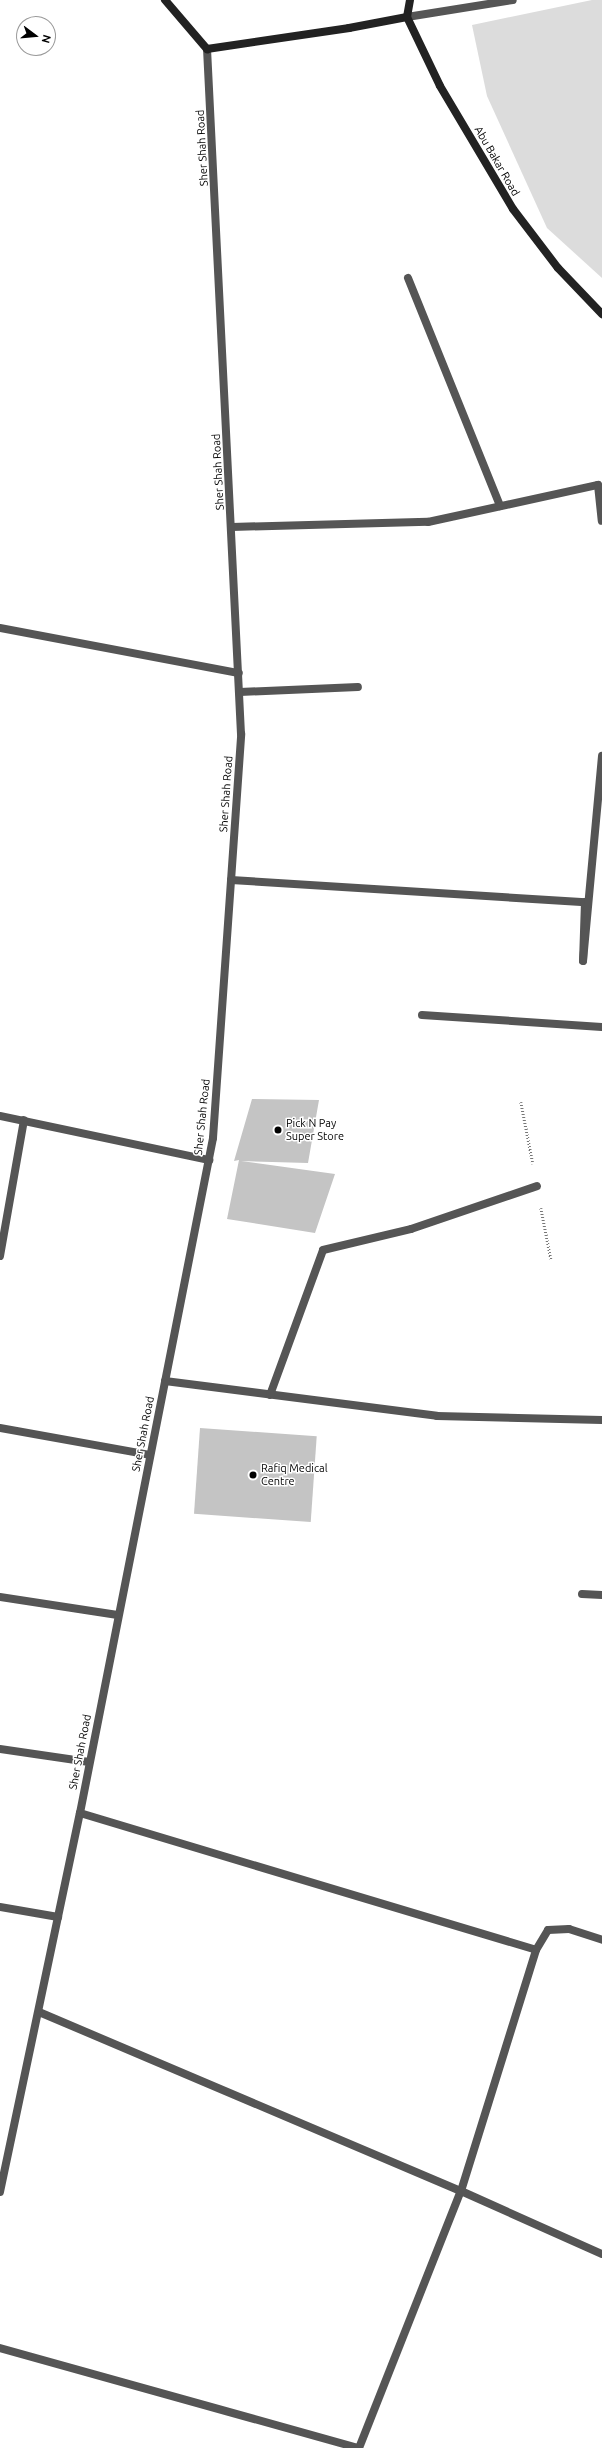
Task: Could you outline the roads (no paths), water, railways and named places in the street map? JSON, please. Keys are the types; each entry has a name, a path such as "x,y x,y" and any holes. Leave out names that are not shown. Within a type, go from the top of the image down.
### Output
{"main road":[{"path":"165,0 207,49 349,28 407,17 410,0"},
{"name":"Abu Bakar Road","path":"407,17 440,86 513,210 558,268 602,314"}],"street":[{"path":"407,17 513,0"},
{"name":"Sher Shah Road","path":"0,2192 80,1813 213,1138 241,734 232,527 207,49"},
{"path":"408,278 500,506"},
{"path":"232,527 428,522 598,485 602,521"},
{"path":"0,628 239,673"},
{"path":"240,692 358,687"},
{"path":"231,880 585,902 583,961 600,812 602,756"},
{"path":"422,1015 602,1027"},
{"path":"0,1116 209,1160"},
{"path":"0,1256 24,1120"},
{"path":"270,1395 323,1250 411,1229 537,1186"},
{"path":"165,1381 437,1416 602,1420"},
{"path":"0,1428 150,1455"},
{"path":"582,1594 602,1595"},
{"path":"0,1597 118,1616"},
{"path":"0,1749 89,1762"},
{"path":"80,1813 536,1950"},
{"path":"0,1907 58,1916"},
{"path":"0,2348 359,2448 461,2191 536,1950 548,1930 569,1929 602,1940"},
{"path":"39,2012 461,2191 602,2254"}],"place":[{"name":"Pick N Pay Super Store","path":"278,1130"},
{"name":"Rafiq Medical Centre","path":"253,1475"}]}
